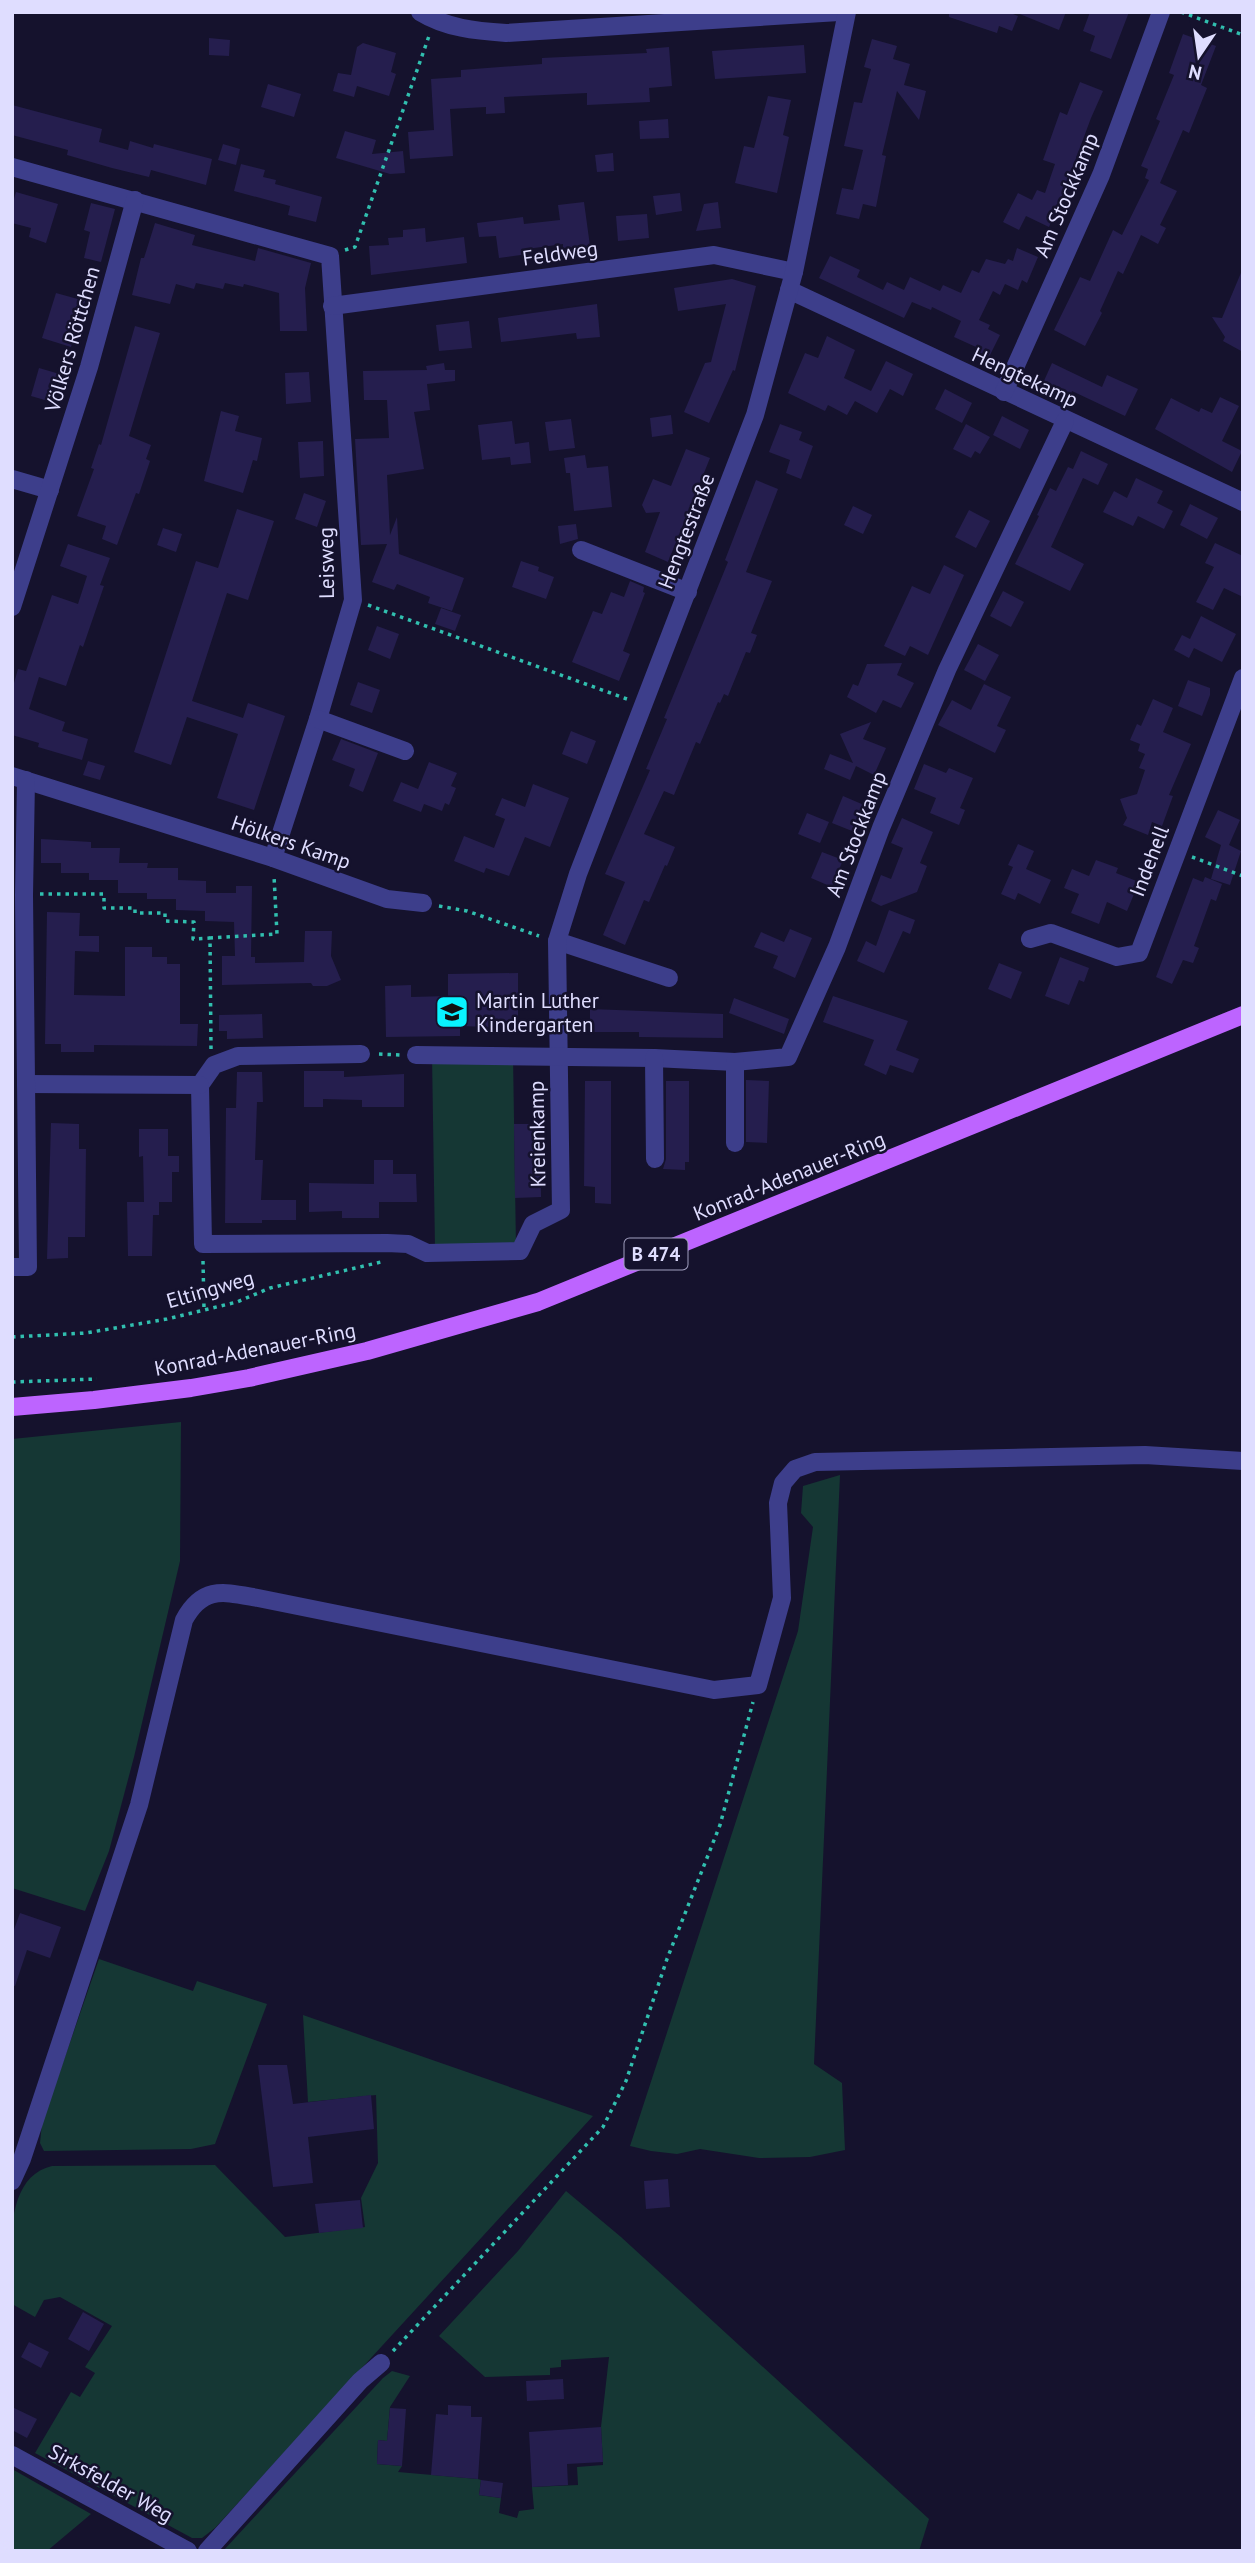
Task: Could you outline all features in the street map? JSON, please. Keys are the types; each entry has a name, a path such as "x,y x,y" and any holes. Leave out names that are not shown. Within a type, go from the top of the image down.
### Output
{"main road":[{"name":"Konrad-Adenauer-Ring","path":"12,1407 130,1396 249,1378 367,1351 538,1303 1243,1015"}],"street":[{"path":"427,17 470,30 506,33 839,12"},
{"name":"Hengtestraße","path":"559,1057 557,941 578,874 755,415 794,272 847,12"},
{"name":"Am Stockkamp","path":"1004,392 1101,175 1161,12"},
{"path":"12,167 330,256"},
{"name":"Völkers Röttchen","path":"12,607 89,367 135,200"},
{"name":"Feldweg","path":"332,306 714,255 794,272"},
{"name":"Leisweg","path":"273,858 353,600 330,256"},
{"name":"Hengtekamp","path":"789,290 1243,502"},
{"name":"Am Stockkamp","path":"559,1057 734,1062 788,1057 837,947 881,828 947,670 1065,421"},
{"path":"12,479 50,490"},
{"path":"581,551 688,592"},
{"name":"Indehell","path":"1030,939 1051,933 1117,957 1139,953 1243,678"},
{"path":"318,719 405,751"},
{"path":"12,1267 29,1267 19,1179 26,1084 24,895 19,778"},
{"name":"Hölkers Kamp","path":"19,778 273,858 387,900 423,903"},
{"path":"557,941 669,978"},
{"path":"203,1244 200,1085 214,1065 238,1056 361,1054"},
{"name":"Kreienkamp","path":"203,1244 408,1244 427,1253 520,1251 533,1224 561,1210 559,1057 416,1055"},
{"path":"654,1058 655,1159"},
{"path":"734,1062 735,1143"},
{"path":"26,1084 200,1085"},
{"path":"12,2181 139,1805 184,1620 193,1605 208,1594 258,1598 714,1690 758,1685 782,1598 778,1503 783,1483 795,1469 814,1462 1145,1455 1243,1461"},
{"path":"207,2551 360,2381 381,2363"},
{"name":"Sirksfelder Weg","path":"12,2455 188,2551"}],"path":[{"path":"1181,12 1243,35"},
{"path":"330,256 355,247 427,17"},
{"path":"353,600 643,705"},
{"path":"1177,851 1243,876"},
{"path":"24,895 104,894 104,908 135,908 135,913 165,913 165,921 194,922 193,939 277,934 273,858"},
{"path":"423,903 467,911 557,941"},
{"path":"210,938 209,1042 214,1065"},
{"path":"361,1054 416,1055"},
{"path":"203,1244 204,1308"},
{"name":"Eltingweg","path":"12,1336 86,1334 167,1319 237,1301 270,1288 390,1260 408,1244"},
{"path":"12,1382 109,1379"},
{"path":"381,2363 603,2127 626,2081 667,1959 720,1825 758,1685"}],"green space":[{"path":"432,1055 513,1056 516,1248 435,1249"},
{"path":"181,1422 180,1561 109,1851 85,1911 12,1888 12,1439"},
{"path":"840,1475 814,2064 842,2083 845,2150 810,2157 759,2158 700,2149 677,2154 630,2146 798,1631 813,1527 801,1513 803,1486"},
{"path":"99,1959 193,1991 197,1981 267,2004 215,2144 191,2149 44,2151 40,2143 42,2123"},
{"path":"303,2015 593,2116 215,2528 202,2538 192,2538 35,2453 71,2392 80,2397 95,2373 85,2367 112,2326 60,2297 44,2300 35,2317 12,2304 11,2245 16,2204 24,2187 35,2174 52,2166 215,2165 285,2237 365,2227 361,2198 378,2163 376,2095 308,2102"},
{"path":"566,2191 621,2237 929,2519 919,2551 223,2551 392,2371 410,2376 390,2407 387,2441 378,2440 377,2464 402,2466 398,2472 481,2480 479,2495 501,2498 499,2513 517,2518 519,2511 534,2509 532,2487 578,2485 577,2467 603,2465 601,2427 609,2357 561,2360 561,2367 550,2368 550,2375 485,2377 439,2336 518,2251"},
{"path":"12,2469 91,2514 47,2551 12,2551"}],"building":[{"path":"949,12 1008,12 1018,16 1012,31 999,26 997,33 949,17"},
{"path":"1015,12 1066,12 1059,30"},
{"path":"1090,12 1129,12 1111,59 1090,51 1095,36 1083,31"},
{"path":"1183,34 1216,46 1201,85 1207,88 1189,133 1183,130 1160,183 1177,191 1160,225 1166,228 1158,244 1141,235 1123,274 1118,271 1100,311 1102,313 1085,346 1054,330 1080,277 1090,281 1113,230 1122,235 1149,180 1145,178 1148,169 1141,166 1160,121 1156,119 1174,75 1169,73"},
{"path":"209,38 230,40 229,56 209,55"},
{"path":"872,39 897,46 893,59 910,64 904,85 926,91 919,120 897,91 882,155 886,156 876,207 863,204 859,219 836,214 842,188 853,190 863,150 844,146 854,102 862,103 871,69 864,67"},
{"path":"363,43 396,53 391,72 396,74 389,96 357,86 354,97 333,91 338,73 351,75 357,47"},
{"path":"804,45 806,73 715,79 712,51"},
{"path":"669,47 672,86 649,88 650,102 587,105 587,93 504,97 505,113 486,114 486,107 450,109 453,156 410,159 408,132 434,130 431,79 461,77 461,70 542,64 542,58 647,53 646,49"},
{"path":"1080,82 1103,91 1060,201 1049,227 1026,216 1019,230 1003,222 1018,193 1032,200 1037,190 1045,193 1055,164 1043,160 1060,112 1067,115"},
{"path":"268,84 301,94 294,117 261,107"},
{"path":"768,96 791,100 783,135 789,137 777,193 735,183 744,146 754,148"},
{"path":"12,105 102,129 99,142 128,150 130,141 153,148 154,144 212,159 206,185 151,170 149,177 112,168 67,155 68,150 12,135"},
{"path":"668,119 669,138 640,139 639,121"},
{"path":"345,131 376,140 372,154 403,151 405,173 390,174 336,158"},
{"path":"223,144 240,149 236,165 218,160"},
{"path":"613,153 614,171 597,172 595,155"},
{"path":"241,164 265,170 263,177 276,180 275,184 322,197 316,222 288,215 290,206 234,191"},
{"path":"16,192 58,204 46,243 29,237 31,228 12,223 12,206"},
{"path":"680,193 682,211 656,215 653,196"},
{"path":"584,202 590,246 563,248 563,244 527,249 528,254 499,258 496,236 479,237 477,223 523,217 524,224 560,220 558,205"},
{"path":"718,202 721,228 696,231 704,204"},
{"path":"91,203 115,209 101,262 84,258 90,232 84,230"},
{"path":"647,214 649,238 618,241 616,216"},
{"path":"155,223 195,235 192,245 255,261 258,248 311,263 305,288 307,331 280,331 279,293 244,284 243,287 225,283 223,289 196,283 194,289 176,284 170,304 132,295 141,258 144,258"},
{"path":"425,228 426,242 464,237 467,263 371,275 369,246 389,245 388,238 403,237 403,230"},
{"path":"1017,248 1038,257 1027,283 1022,280 1018,290 1005,284 1000,295 993,291 979,320 990,325 988,329 1000,335 987,361 973,354 976,347 954,337 961,321 932,307 931,310 912,302 904,318 819,278 830,256 860,270 857,277 883,290 887,282 904,290 910,277 940,291 943,285 961,293 972,270 979,273 986,259 1005,264 1008,259 1013,261"},
{"path":"1243,268 1243,352 1223,341 1225,337 1212,317 1222,318"},
{"path":"732,279 756,286 735,371 733,370 709,423 684,412 705,363 711,362 726,304 678,311 674,288"},
{"path":"56,293 85,301 71,347 42,338"},
{"path":"597,304 600,337 577,339 576,333 501,342 498,318"},
{"path":"469,321 472,348 439,351 436,325"},
{"path":"135,326 160,333 129,436 151,445 146,459 150,461 117,545 102,539 106,526 77,516 94,469 91,468 99,444 101,445"},
{"path":"827,336 855,350 844,378 871,391 886,361 913,374 903,396 890,389 877,413 855,401 847,415 828,405 825,411 788,393 805,353 818,358"},
{"path":"444,363 445,370 455,370 455,381 427,384 430,410 414,412 424,469 387,475 390,535 397,517 399,554 464,578 452,611 428,603 430,597 397,584 394,590 372,582 387,544 361,545 355,439 389,438 387,400 364,400 363,371 427,370 426,366"},
{"path":"1052,363 1102,387 1107,375 1138,389 1125,416 1072,391 1070,396 1043,383"},
{"path":"39,368 63,375 55,403 31,396"},
{"path":"309,372 311,402 286,404 285,373"},
{"path":"945,389 972,403 962,423 935,409"},
{"path":"1220,397 1239,406 1222,441 1242,451 1232,472 1155,429 1171,398 1199,412 1201,408 1212,413"},
{"path":"221,411 239,416 235,431 262,438 257,461 253,460 243,493 204,481"},
{"path":"671,415 673,434 652,437 650,418"},
{"path":"1002,416 1029,430 1020,449 993,435"},
{"path":"571,419 575,448 549,451 545,422"},
{"path":"512,421 515,444 529,442 531,463 511,465 510,457 482,460 478,425"},
{"path":"780,424 802,432 799,440 813,446 801,479 786,473 790,460 769,452"},
{"path":"966,424 990,437 980,454 975,451 971,458 953,449"},
{"path":"323,441 324,476 300,478 298,442"},
{"path":"686,449 710,458 668,562 645,552 660,512 646,513 642,505 653,479 671,486"},
{"path":"1081,451 1108,464 1098,485 1083,478 1051,547 1084,564 1070,591 1015,564 1050,488 1056,491 1068,467 1073,469"},
{"path":"585,455 587,468 608,466 612,507 574,511 570,473 566,473 564,458"},
{"path":"1136,478 1163,491 1157,503 1173,511 1164,529 1138,516 1133,526 1103,512 1114,491 1127,498"},
{"path":"756,480 778,489 746,572 772,581 751,633 757,635 750,653 746,652 728,696 724,694 720,703 718,702 700,744 696,742 674,795 664,791 644,834 675,847 649,902 644,900 625,945 603,935 625,882 605,874 650,770 646,769 667,719 664,718 728,562 725,560"},
{"path":"304,493 326,501 317,527 295,519"},
{"path":"1190,504 1218,518 1207,539 1180,525"},
{"path":"853,506 872,515 863,534 844,525"},
{"path":"237,509 274,521 248,600 227,593 192,701 243,718 248,703 285,716 254,810 217,798 238,734 187,717 171,765 134,752 196,561 218,568"},
{"path":"969,510 990,521 976,548 955,537"},
{"path":"576,524 578,539 560,544 558,526"},
{"path":"163,528 182,534 176,552 157,545"},
{"path":"1215,543 1243,556 1243,597 1224,588 1213,610 1196,602 1214,567 1205,563"},
{"path":"68,544 110,558 100,585 104,586 66,686 39,677 29,709 65,722 62,731 88,739 82,760 38,747 39,743 12,735 12,690 18,669 26,671 52,595 78,604 87,576 60,566"},
{"path":"521,561 539,567 538,571 554,577 546,599 512,587"},
{"path":"944,565 964,575 928,655 910,646 905,656 884,646 912,586 930,594"},
{"path":"630,581 644,587 645,593 623,651 630,654 619,681 572,662 593,611 602,614 611,592 624,597"},
{"path":"1003,591 1024,602 1011,627 990,616"},
{"path":"441,608 461,615 455,631 435,624"},
{"path":"1201,616 1236,634 1222,662 1194,648 1189,658 1174,650 1182,635 1190,639"},
{"path":"377,626 399,634 390,659 368,650"},
{"path":"978,644 999,655 985,681 964,670"},
{"path":"902,663 897,675 914,683 901,708 883,700 876,713 847,697 853,684 858,686 867,664"},
{"path":"1188,680 1210,688 1202,716 1178,706"},
{"path":"358,682 380,690 372,713 350,705"},
{"path":"984,684 1011,697 997,726 1006,730 995,753 938,725 952,700 971,710"},
{"path":"1153,699 1173,708 1163,732 1191,744 1169,795 1173,796 1162,826 1152,822 1148,835 1123,825 1127,818 1120,799 1137,794 1145,770 1139,768 1145,754 1138,751 1140,744 1130,740 1137,724 1141,726"},
{"path":"871,722 863,739 886,748 874,775 856,766 850,780 824,769 830,754 853,763 840,734"},
{"path":"571,731 596,741 587,764 562,754"},
{"path":"341,739 378,753 363,792 349,786 355,769 332,760"},
{"path":"88,761 105,766 100,780 83,775"},
{"path":"429,762 457,773 451,786 456,788 449,805 445,803 442,811 424,804 421,812 393,801 401,782 418,789"},
{"path":"924,764 946,773 949,768 973,778 960,808 965,810 959,825 930,813 936,798 914,789"},
{"path":"533,784 569,798 550,847 525,837 509,876 486,868 484,873 454,861 464,836 494,848 505,819 495,815 502,798 525,807"},
{"path":"843,796 864,805 852,831 832,823"},
{"path":"1218,810 1240,820 1229,845 1241,851 1230,885 1211,879 1221,845 1205,837"},
{"path":"807,813 829,822 820,843 798,834"},
{"path":"902,818 933,832 920,863 927,866 917,892 881,906 871,901 881,875 891,879 903,848 891,843"},
{"path":"41,839 91,842 91,848 120,848 119,863 148,863 147,868 178,868 178,880 206,881 206,893 236,893 236,886 252,886 251,957 255,957 255,963 304,962 305,931 332,931 331,956 341,980 327,986 313,986 311,983 222,985 222,956 235,956 234,922 205,921 205,911 176,910 176,899 147,899 147,893 118,893 118,880 89,880 89,873 61,873 61,863 41,863"},
{"path":"1018,844 1034,851 1026,869 1051,880 1040,904 1018,893 1015,900 1001,894 1013,867 1008,865"},
{"path":"822,852 843,860 832,887 811,878"},
{"path":"1096,860 1118,868 1116,873 1139,882 1127,911 1107,902 1099,924 1071,913 1079,894 1064,888 1072,869 1089,876"},
{"path":"1205,877 1222,884 1216,901 1211,899 1194,946 1199,948 1193,963 1183,960 1172,984 1156,977 1193,878 1203,882"},
{"path":"889,910 915,920 910,934 903,931 884,973 857,961 866,941 876,946"},
{"path":"47,912 80,913 79,936 99,936 99,952 75,951 74,995 125,996 125,947 152,947 152,957 167,957 167,964 180,964 180,1024 198,1024 197,1046 94,1045 94,1052 61,1052 61,1044 45,1044"},
{"path":"790,929 812,938 795,978 773,968 778,956 754,947 761,932 784,942"},
{"path":"1060,957 1089,968 1084,982 1079,980 1069,1005 1045,996"},
{"path":"999,963 1022,972 1011,999 988,989"},
{"name":"Martin Luther Kindergarten","path":"518,973 518,1028 460,1026 460,1036 386,1037 385,986 411,985 411,997 448,996 448,974"},
{"path":"833,996 908,1021 896,1050 919,1059 913,1073 890,1065 886,1075 864,1065 874,1040 823,1022"},
{"path":"734,998 789,1019 784,1034 729,1013"},
{"path":"590,1009 723,1014 723,1038 639,1037 639,1032 590,1032"},
{"path":"262,1014 263,1038 227,1039 227,1031 219,1031 219,1015"},
{"path":"304,1071 344,1071 344,1077 404,1074 404,1107 362,1107 362,1100 323,1099 323,1107 304,1107"},
{"path":"237,1072 262,1072 263,1102 257,1102 255,1160 263,1160 261,1200 296,1200 296,1220 225,1223 226,1108 236,1108"},
{"path":"746,1080 769,1081 767,1143 746,1142"},
{"path":"585,1081 611,1081 611,1204 595,1203 595,1187 584,1186"},
{"path":"666,1081 689,1081 689,1162 685,1162 685,1170 663,1169 666,1159"},
{"path":"51,1123 79,1124 79,1149 86,1149 85,1237 68,1237 68,1258 47,1259"},
{"path":"514,1124 540,1124 541,1197 515,1198"},
{"path":"139,1129 168,1129 168,1156 179,1156 179,1172 172,1172 172,1202 159,1202 159,1215 153,1215 152,1256 128,1256 127,1202 144,1202 143,1156 139,1157"},
{"path":"374,1160 393,1160 393,1174 416,1174 417,1202 379,1202 379,1218 342,1218 342,1211 309,1212 309,1183 374,1184"},
{"path":"20,1913 61,1927 50,1958 27,1950 15,1986 12,1985 12,1935"},
{"path":"258,2065 287,2065 293,2104 371,2095 374,2129 308,2137 313,2183 273,2187"},
{"path":"668,2179 670,2207 646,2209 644,2181"},
{"path":"360,2200 363,2228 319,2233 315,2204"},
{"path":"83,2312 104,2324 89,2351 68,2339"},
{"path":"29,2342 49,2352 41,2368 21,2357"},
{"path":"563,2379 564,2399 527,2401 526,2381"},
{"path":"448,2405 471,2406 471,2417 482,2417 478,2479 431,2475 436,2414 448,2415"},
{"path":"12,2407 37,2419 27,2438 12,2430"},
{"path":"390,2408 406,2409 402,2466 377,2464 378,2440 387,2441"},
{"path":"601,2427 603,2462 567,2464 568,2485 532,2487 529,2432"},
{"path":"481,2480 503,2483 501,2498 479,2495"}],"place":[{"name":"Martin Luther Kindergarten","path":"452,1012"}]}
